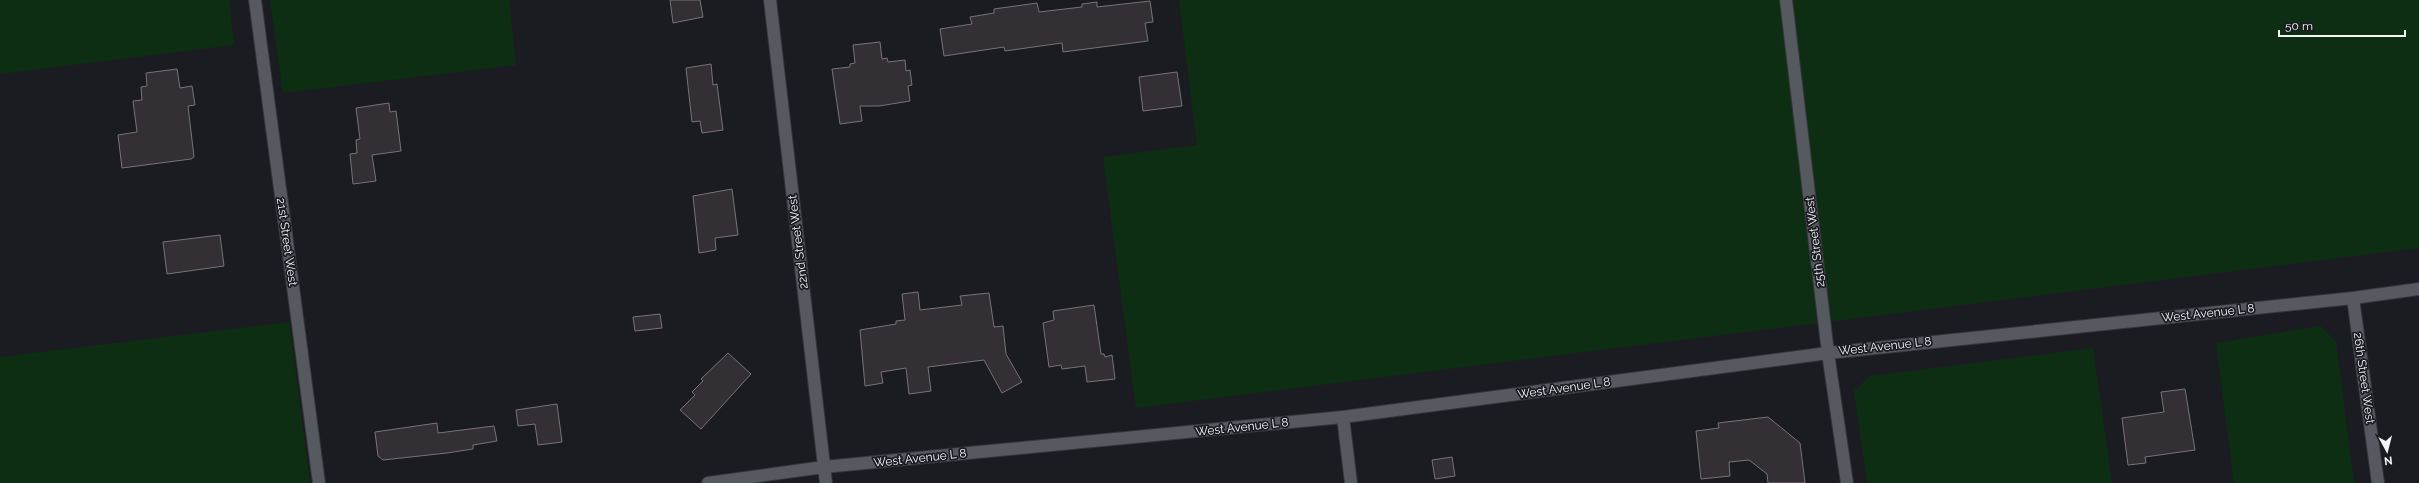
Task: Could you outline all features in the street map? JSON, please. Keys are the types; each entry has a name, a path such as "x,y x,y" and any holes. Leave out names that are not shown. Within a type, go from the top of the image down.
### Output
{"street":[{"name":"21st Street West","path":"255,0 319,483"},
{"name":"22nd Street West","path":"770,0 826,483"},
{"name":"25th Street West","path":"1786,0 1828,352 1846,483"},
{"name":"West Avenue L 8","path":"708,483 824,467 1343,417 1828,352 2353,298 2419,288"},
{"name":"26th Street West","path":"2353,298 2378,483"},
{"path":"1343,417 1351,483"}],"green space":[{"path":"0,0 229,0 234,45 0,74"},
{"path":"270,0 509,0 516,65 283,93"},
{"path":"1179,0 2419,0 2419,248 1136,408 1103,157 1197,145"},
{"path":"289,322 310,483 0,483 0,357"},
{"path":"2320,326 2336,342 2354,483 2234,483 2216,343"},
{"path":"2093,348 2112,483 1867,483 1854,391 1870,376"}],"building":[{"path":"670,0 700,0 703,17 673,23"},
{"path":"1150,1 1153,22 1145,23 1148,41 1063,52 1062,43 1005,51 1004,47 944,56 940,29 972,24 970,17 994,13 994,9 1037,3 1039,12 1082,7 1082,4 1097,2 1097,7"},
{"path":"880,42 882,59 887,58 888,62 905,60 906,71 910,70 912,85 908,86 910,101 879,106 860,106 862,121 840,124 832,69 850,67 850,64 855,63 853,45"},
{"path":"711,64 713,85 717,84 723,130 702,133 700,121 692,122 686,68"},
{"path":"177,69 180,88 192,86 195,105 188,106 194,157 191,159 122,168 118,135 137,132 133,101 142,100 141,87 147,86 146,73"},
{"path":"1177,72 1182,106 1143,111 1139,77"},
{"path":"389,103 390,112 396,111 401,151 372,155 376,181 353,184 350,154 357,153 356,140 360,139 356,108"},
{"path":"732,189 738,235 715,238 716,250 699,253 693,196"},
{"path":"220,235 224,266 167,274 163,242"},
{"path":"918,292 920,310 962,305 960,296 989,293 994,327 1003,326 1006,354 1022,382 1002,393 984,360 928,367 931,391 909,394 906,368 881,372 883,383 865,386 860,330 896,324 896,321 905,320 902,294"},
{"path":"1094,305 1101,354 1104,354 1105,357 1112,355 1115,379 1087,382 1085,366 1062,369 1061,365 1049,367 1043,323 1054,320 1053,311"},
{"path":"660,314 662,328 635,331 633,317"},
{"path":"728,353 751,374 701,429 680,410 695,395 692,392 703,381 701,379"},
{"path":"2185,389 2195,450 2145,457 2146,463 2128,465 2122,418 2164,412 2161,392"},
{"path":"557,404 562,442 538,445 535,424 518,426 516,410"},
{"path":"1768,417 1800,443 1805,483 1768,483 1767,474 1749,460 1729,462 1730,476 1701,479 1696,431 1719,428 1718,423"},
{"path":"437,423 438,433 494,426 497,441 473,445 473,449 447,453 383,460 378,456 375,432"},
{"path":"1452,457 1455,476 1435,479 1432,460"}]}
